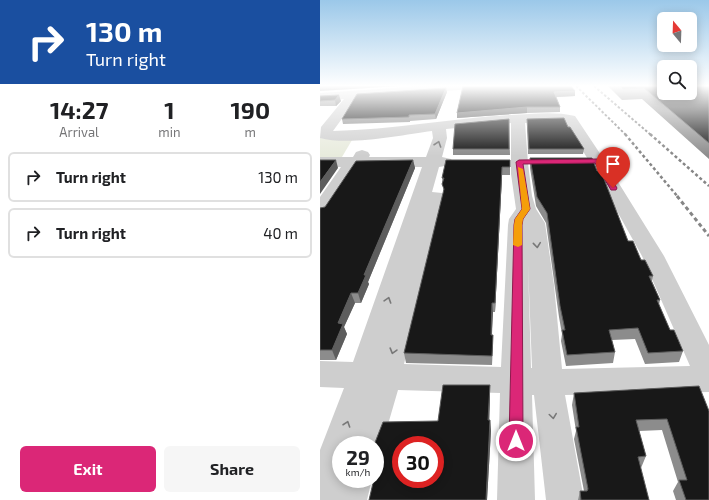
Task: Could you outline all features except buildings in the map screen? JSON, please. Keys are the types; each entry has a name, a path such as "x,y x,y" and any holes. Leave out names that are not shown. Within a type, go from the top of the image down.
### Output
{"street":[{"path":"344,109 324,133 324,135 344,136 369,134 445,125 518,119 555,117 570,119 589,161 653,256 709,375"},
{"path":"518,119 519,162 526,209 535,223 542,285 548,382 565,500"},
{"path":"320,500 374,377 417,235 450,142 445,125"},
{"path":"320,211 353,163 355,148 369,134"},
{"path":"320,162 444,162"},
{"path":"516,500 518,225 519,219 526,209"},
{"path":"320,374 516,382 709,379"},
{"path":"366,436 374,377"},
{"path":"348,500 351,488"}],"shaded area":[{"path":"320,138 352,140 342,157 320,157"}],"railway":[{"path":"600,109 625,134"},
{"path":"621,109 651,135"},
{"path":"625,134 678,197"},
{"path":"650,134 709,186"},
{"path":"677,196 709,236"}],"slow traffic":[{"path":"518,245 519,219 526,209 520,169"}],"route":[{"path":"516,441 516,287 518,225 519,219 526,209 519,162 597,161 613,188"}]}
